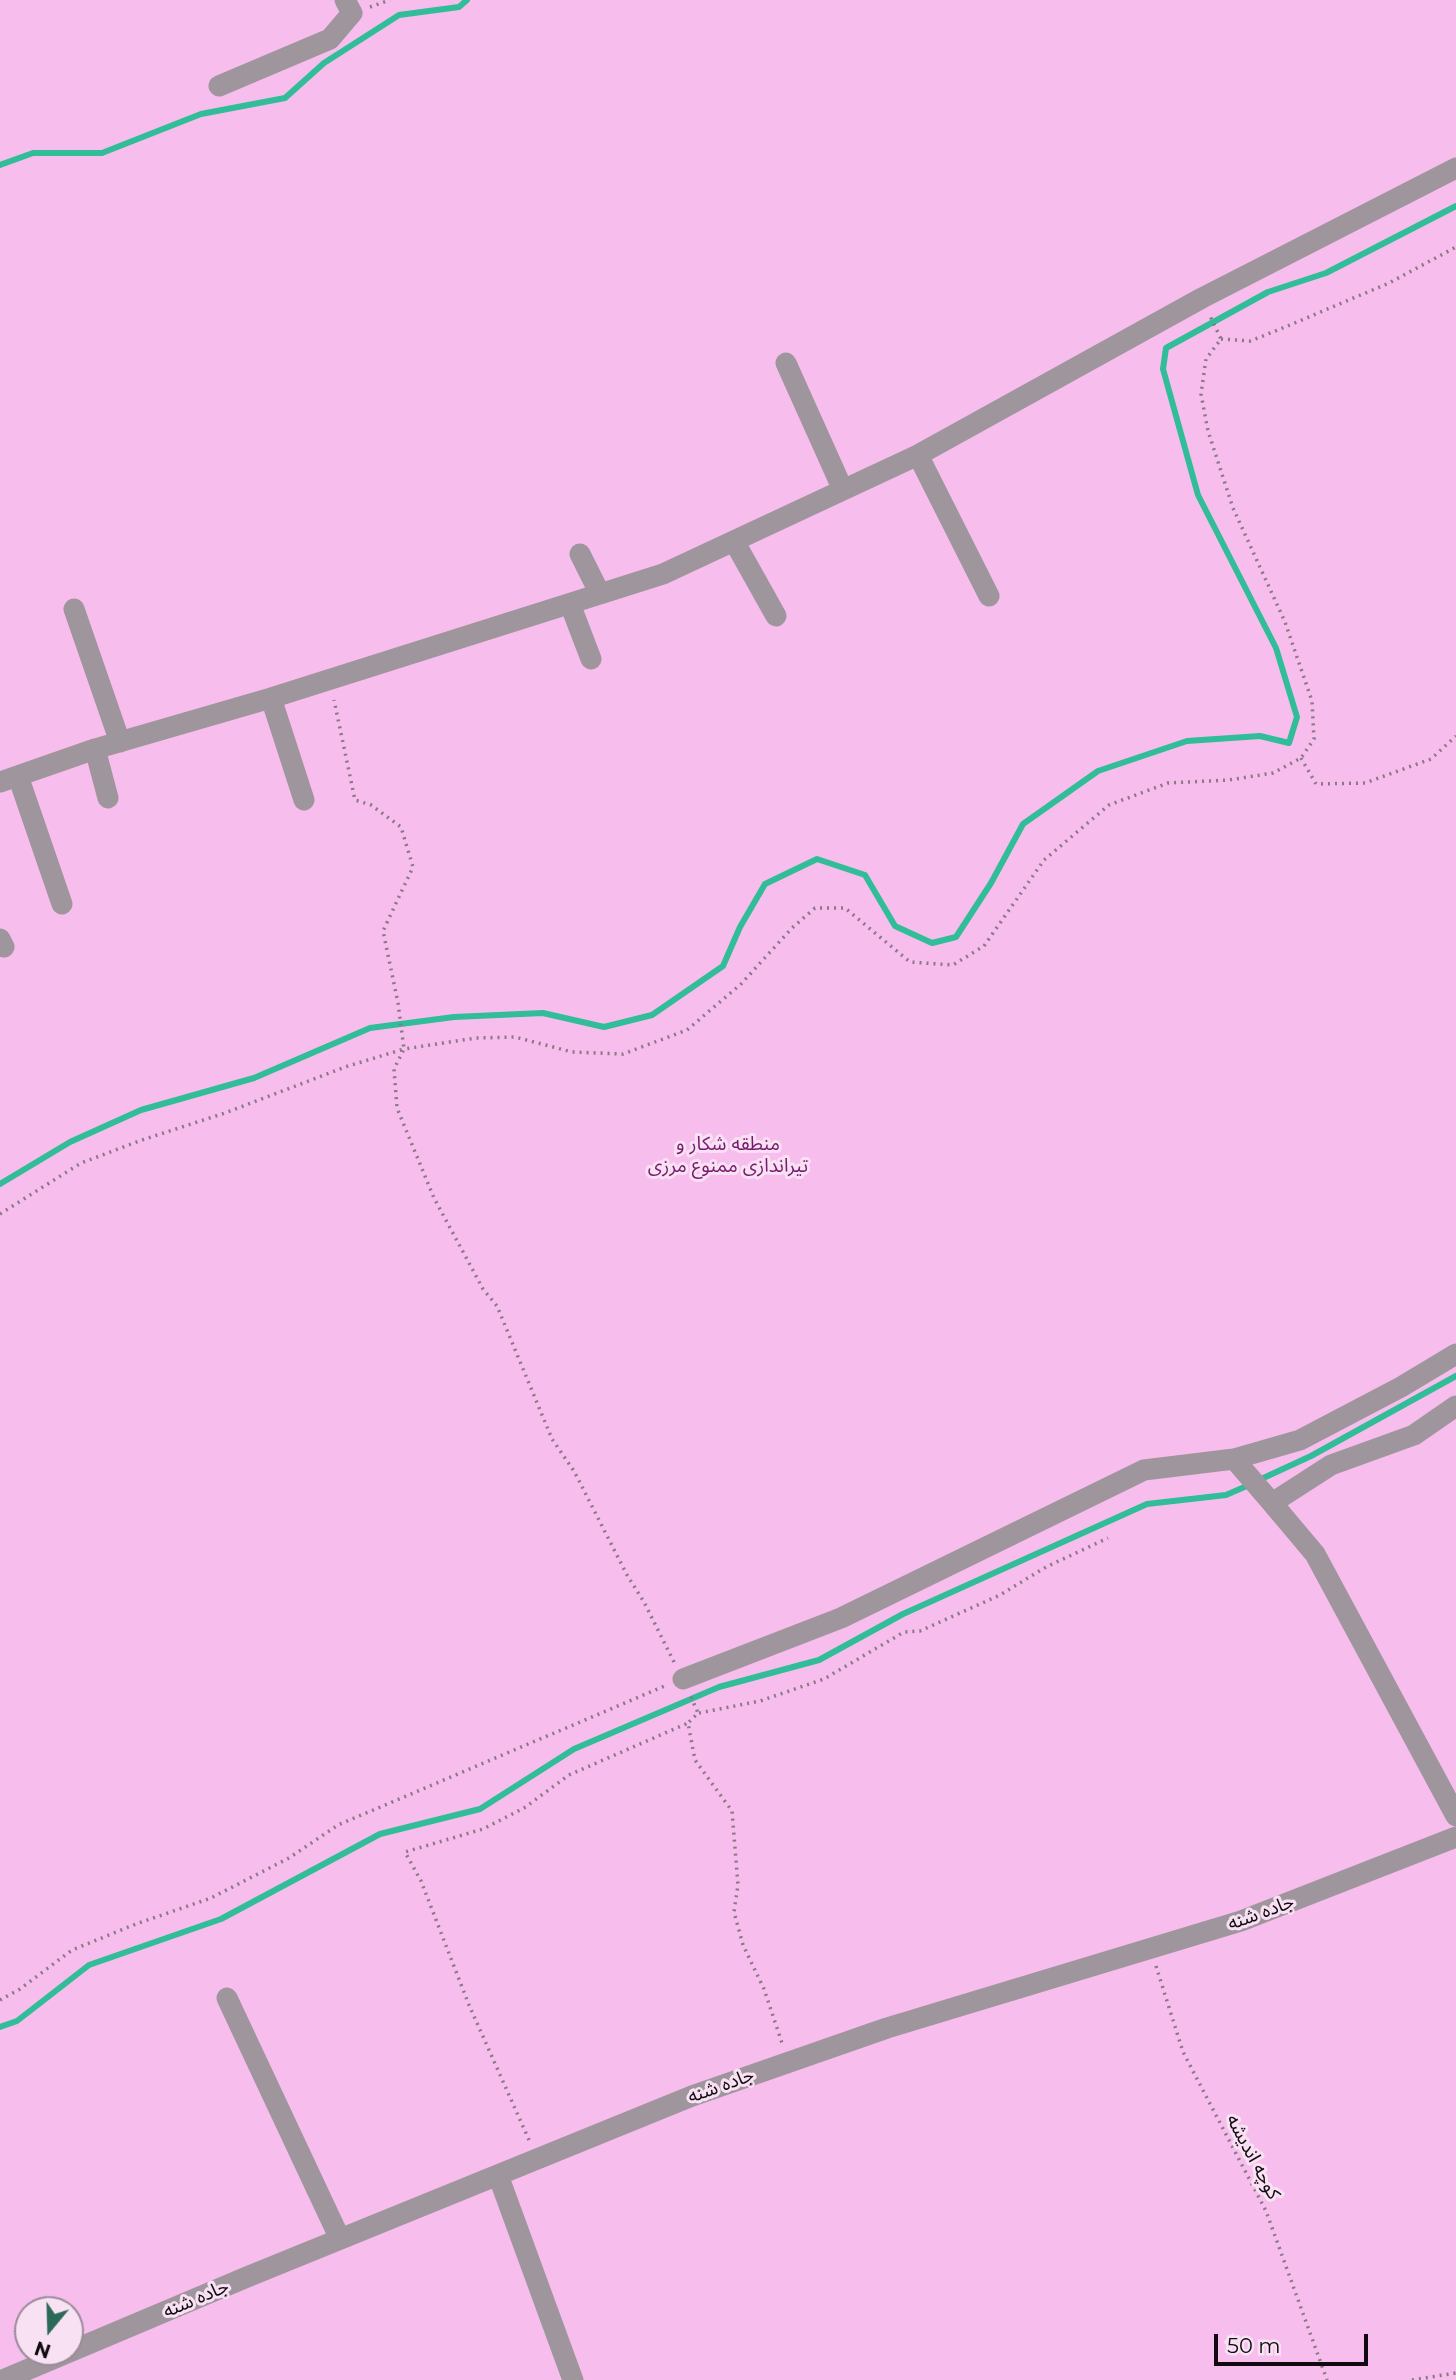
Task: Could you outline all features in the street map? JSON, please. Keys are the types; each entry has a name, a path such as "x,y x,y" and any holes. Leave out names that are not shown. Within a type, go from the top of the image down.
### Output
{"street":[{"path":"219,86 330,39 352,13 345,0"},
{"path":"62,904 9,779 95,749 271,698 663,574 918,455 1202,298 1456,168"},
{"path":"786,363 843,490"},
{"path":"918,455 989,596"},
{"path":"734,541 776,616"},
{"path":"580,554 600,594"},
{"path":"570,604 591,659"},
{"path":"74,609 120,742"},
{"path":"271,698 304,800"},
{"path":"95,749 108,798"},
{"path":"683,1678 841,1618 1144,1471 1239,1466 1300,1440 1401,1387 1456,1354"},
{"path":"1267,1498 1331,1465 1414,1436 1456,1406"},
{"path":"1239,1466 1315,1555 1456,1816"},
{"name":"جاده شنه","path":"3,2380 44,2372 340,2239 692,2096 887,2028 1241,1922 1456,1837"},
{"path":"227,1998 340,2239"},
{"path":"498,2175 573,2380"}],"path":[{"path":"1221,339 1250,341 1389,283 1456,247"},
{"path":"1208,309 1221,339"},
{"path":"0,1214 81,1163 225,1113 345,1067 404,1049 477,1038 515,1037 572,1052 623,1054 687,1030 741,984 792,928 815,908 845,908 910,962 953,965 984,946 1044,860 1109,805 1168,783 1229,780 1273,773 1301,758 1314,739 1312,701 1285,622 1233,508 1208,431 1200,394 1206,359 1221,339"},
{"path":"0,2000 20,1989 72,1951 136,1924 211,1898 289,1858 338,1825 683,1678 575,1471 552,1439 497,1306 483,1289 434,1198 397,1108 394,1069 404,1049 398,1003 383,931 413,867 401,827 371,805 355,800 331,679"},
{"path":"1301,758 1316,784 1365,783 1432,759 1456,736"},
{"path":"537,2160 469,2005 421,1881 404,1852 484,1829 524,1808 569,1775 688,1723 697,1711 760,1701 824,1679 904,1632 920,1631 1000,1595 1045,1567 1108,1538"},
{"path":"688,1723 695,1760 732,1811 738,1885 734,1912 743,1945 764,1989 789,2063"},
{"name":"کوچه اندیشه","path":"1150,1949 1183,2052 1266,2211 1327,2380"},
{"path":"1412,2380 1456,2373"}],"green space":[{"name":"منطقه شکار و تیراندازی ممنوع مرزی","path":"0,0 1456,0 1456,2380 0,2380"}],"waterway":[{"path":"0,165 33,153 102,153 201,114 285,98 324,63 399,15 459,7 467,0"},
{"path":"0,1184 70,1142 141,1110 254,1078 370,1028 454,1017 543,1013 604,1027 652,1015 723,966 740,927 765,884 817,859 865,875 895,926 932,943 956,937 991,883 1023,824 1098,771 1187,741 1260,736 1289,743 1297,717 1276,648 1198,495 1163,369 1166,348 1268,292 1326,273 1456,206"},
{"path":"1259,1480 1311,1456 1456,1376"},
{"path":"0,2027 17,2021 89,1965 221,1919 380,1834 480,1809 574,1749 719,1687 819,1660 903,1614 1147,1504 1226,1495 1249,1485"}]}
